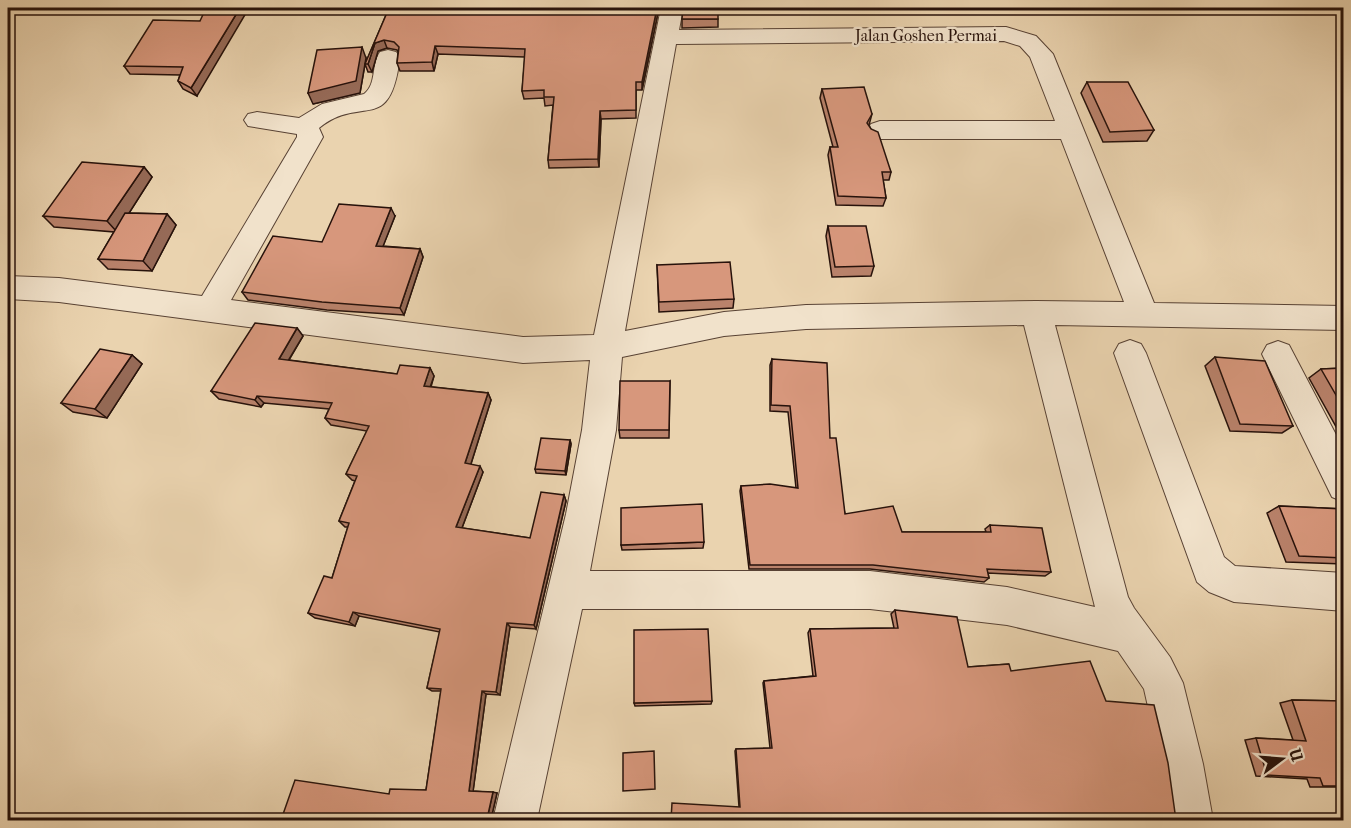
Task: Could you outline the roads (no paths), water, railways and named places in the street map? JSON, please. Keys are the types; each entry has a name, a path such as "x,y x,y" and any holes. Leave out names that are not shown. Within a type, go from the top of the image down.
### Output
{"street":[{"path":"515,820 567,590 599,430 607,347 672,8"},
{"name":"Jalan Goshen Permai","path":"667,37 1006,34 1028,41 1041,54 1144,315"},
{"path":"305,128 316,117 335,108 369,102 377,97 384,84 388,57"},
{"path":"210,309 310,137 305,128 257,120"},
{"path":"880,130 1071,130"},
{"path":"8,288 58,290 523,350 607,347 724,324 806,316 1036,313 1344,318"},
{"path":"1036,313 1110,599 1127,634 1163,683 1182,764 1191,820"},
{"path":"1130,353 1210,569 1222,579 1234,584 1344,592"},
{"path":"1278,354 1344,486"},
{"path":"567,590 870,590 1007,606 1127,634"}]}
